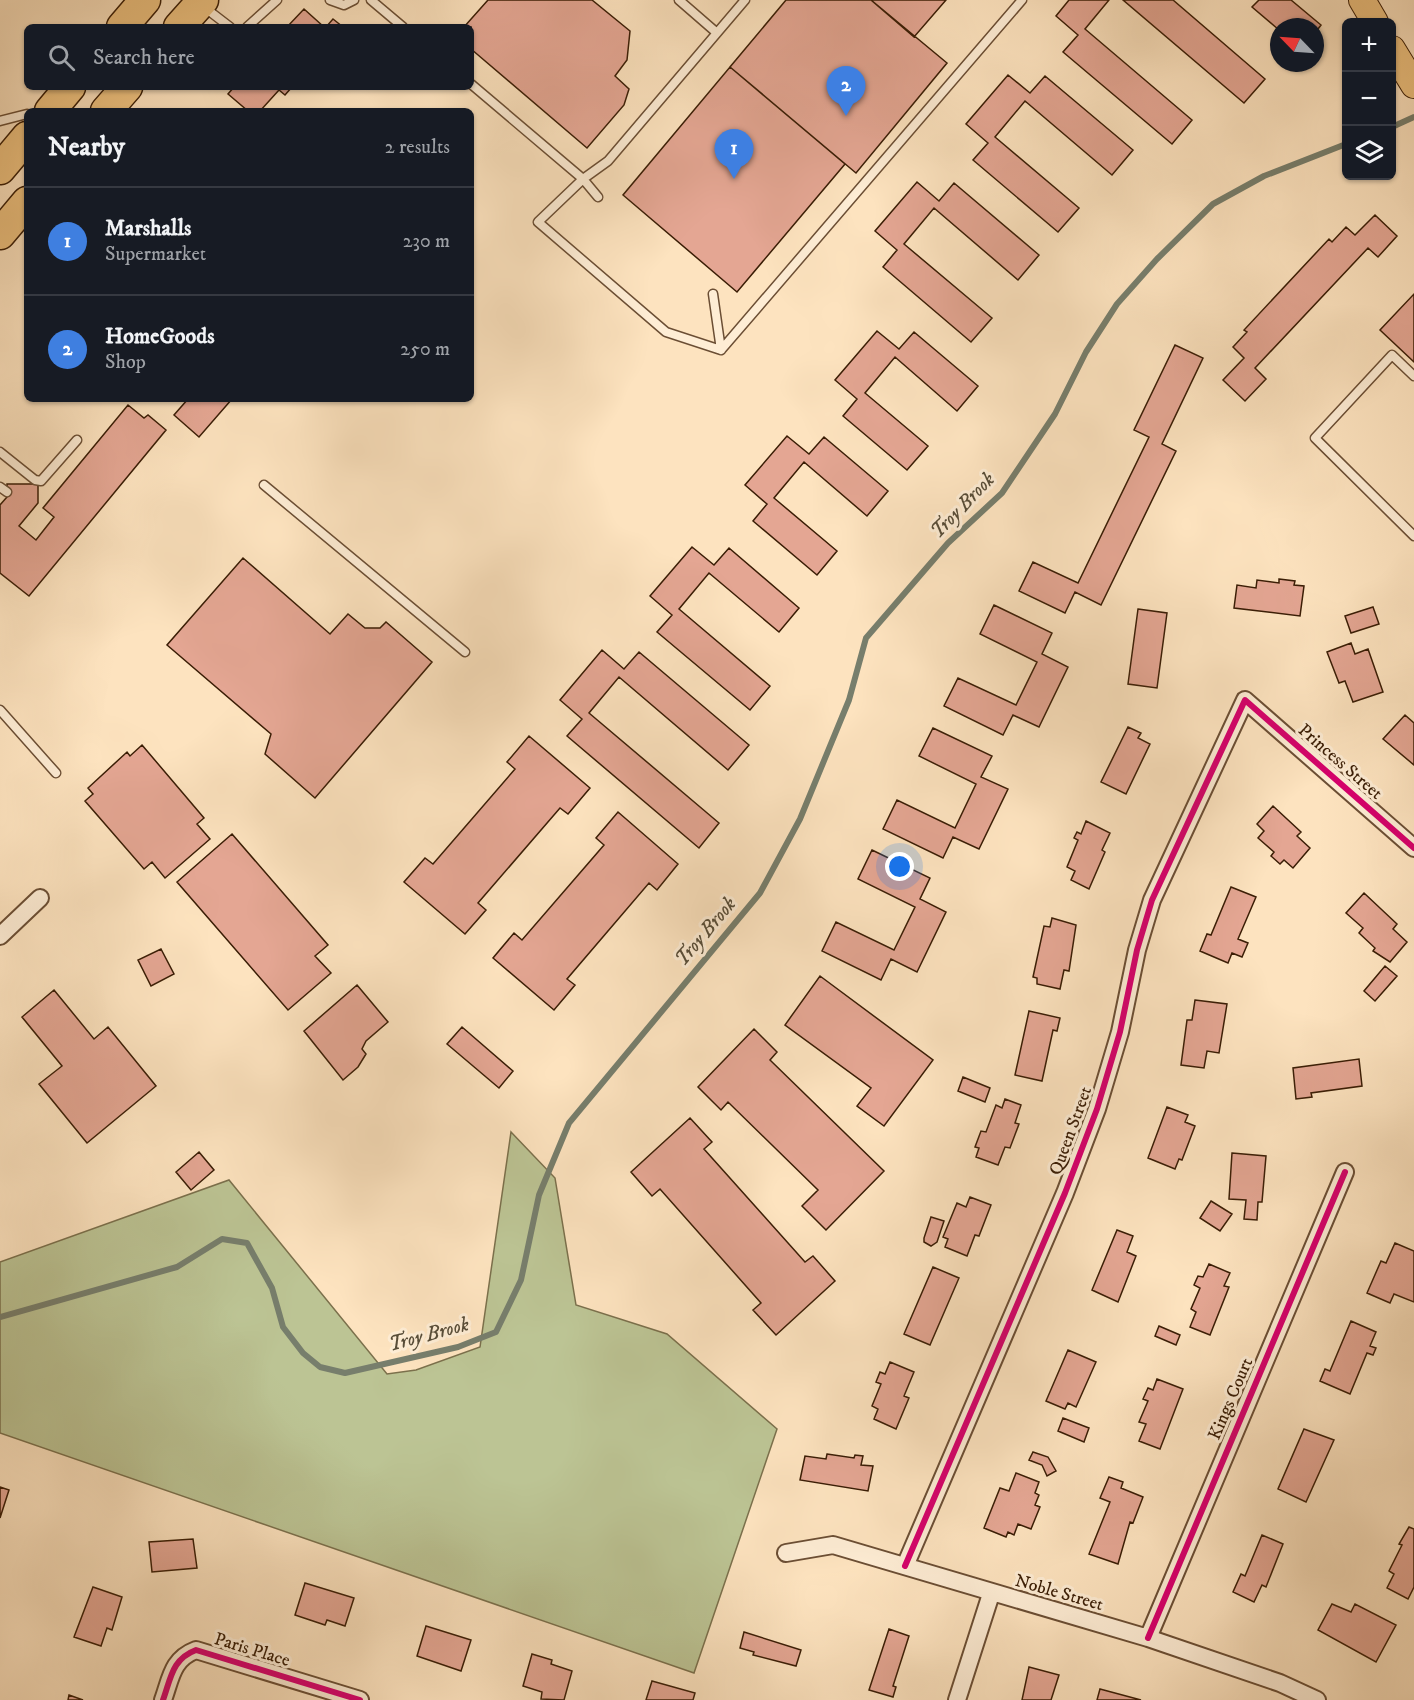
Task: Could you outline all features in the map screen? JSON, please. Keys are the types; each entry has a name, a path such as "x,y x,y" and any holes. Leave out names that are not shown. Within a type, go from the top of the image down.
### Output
{"highway":[{"path":"125,24 145,0"},
{"path":"182,24 202,2"},
{"path":"109,108 124,90"},
{"path":"0,169 24,141"},
{"path":"0,234 24,206"}],"main road":[{"path":"1362,0 1373,18"},
{"path":"1396,57 1406,78"}],"street":[{"name":"Princess Street","path":"1245,700 1414,848"},
{"name":"Queen Street","path":"904,1566 1065,1192 1097,1109 1120,1032 1137,950 1152,900 1245,700"},
{"path":"0,936 40,898"},
{"name":"Kings Court","path":"1148,1638 1345,1172"},
{"name":"Noble Street","path":"786,1553 832,1545 991,1594 1148,1638 1280,1683 1317,1700"},
{"path":"957,1700 991,1594"},
{"name":"Paris Place","path":"163,1700 175,1666 183,1655 196,1650 360,1700"}],"lane":[{"path":"250,24 277,0"},
{"path":"330,0 344,5 354,0"},
{"path":"371,0 399,24"},
{"path":"679,0 717,33"},
{"path":"721,350 666,332 538,222 583,179 608,161 745,0"},
{"path":"721,350 1022,0"},
{"path":"202,2 227,24"},
{"path":"474,87 583,179 597,197"},
{"path":"0,121 24,114"},
{"path":"713,294 721,350"},
{"path":"1414,376 1392,355 1315,438 1414,536"},
{"path":"0,452 40,483 77,440"},
{"path":"264,485 465,652"},
{"path":"0,710 56,773"}],"green space":[{"path":"511,1132 555,1178 576,1305 667,1334 777,1429 694,1673 0,1433 0,1262 229,1180 387,1374 416,1370 480,1347"}],"building":[{"path":"488,0 592,0 630,31 627,60 615,76 629,89 624,105 587,148 474,52 474,24 467,24"},
{"path":"786,0 871,0 947,63 856,173 730,67"},
{"path":"871,0 946,0 914,37"},
{"path":"1069,0 1109,0 1085,29 1192,120 1172,144 1063,52 1078,35 1056,16"},
{"path":"1123,0 1173,0 1265,79 1244,103"},
{"path":"1259,0 1291,0 1313,18 1270,18 1270,22 1252,7"},
{"path":"304,9 321,24 290,24"},
{"path":"333,19 339,24 329,24"},
{"path":"730,67 845,164 737,292 623,195"},
{"path":"1008,75 1030,93 1045,76 1133,150 1112,175 1025,101 995,137 1079,208 1058,232 973,160 988,143 966,124"},
{"path":"231,90 279,90 263,108 244,108 228,94"},
{"path":"279,90 289,90 285,95"},
{"path":"917,182 939,201 954,183 1039,255 1018,280 934,208 904,244 992,318 971,342 883,267 897,250 875,231"},
{"path":"1375,215 1397,236 1378,257 1368,248 1255,368 1266,379 1245,401 1223,380 1244,358 1233,347 1247,332 1244,330 1329,239 1332,242 1346,227 1355,235"},
{"path":"1414,294 1414,362 1380,330"},
{"path":"877,331 899,349 914,332 978,386 957,411 895,357 865,393 928,446 907,470 843,416 857,399 835,380"},
{"path":"1175,345 1203,358 1162,444 1176,451 1101,605 1075,592 1065,613 1019,591 1033,562 1078,583 1149,437 1134,430"},
{"path":"185,402 229,402 199,437 174,415"},
{"path":"128,405 144,418 148,415 166,430 29,596 0,573 0,505 7,497 7,484 38,484 38,503 19,526 36,540 54,517 43,508"},
{"path":"787,436 809,454 824,437 888,491 867,516 804,462 774,498 837,551 817,575 753,521 767,504 745,485"},
{"path":"692,547 714,565 729,548 799,608 779,632 709,573 679,609 770,686 750,710 657,632 672,615 650,596"},
{"path":"243,558 330,634 348,614 365,628 380,628 386,622 432,662 315,798 265,754 271,734 167,645"},
{"path":"1279,579 1295,581 1294,585 1304,586 1300,616 1234,608 1237,585 1256,588 1257,580 1279,583"},
{"path":"994,605 1052,633 1042,654 1068,667 1039,727 1013,715 1003,735 944,706 958,678 1016,705 1037,662 980,634"},
{"path":"1373,607 1379,624 1351,633 1345,616"},
{"path":"1138,609 1167,613 1157,688 1128,684"},
{"path":"1351,643 1355,654 1368,649 1383,692 1353,702 1345,681 1339,683 1327,652"},
{"path":"602,650 624,669 639,652 749,745 728,770 619,677 589,713 719,823 699,848 567,736 582,719 560,700"},
{"path":"1405,715 1414,723 1414,765 1383,739"},
{"path":"1128,727 1141,733 1138,738 1150,744 1126,794 1101,782"},
{"path":"933,728 992,756 981,777 1008,789 979,849 953,837 943,858 883,829 897,800 955,828 976,784 919,756"},
{"path":"529,736 590,788 568,814 560,808 478,903 486,910 465,934 404,882 425,858 433,864 515,769 507,762"},
{"path":"142,745 204,818 197,824 210,839 165,878 152,862 144,869 85,801 93,794 88,788 127,752 130,756"},
{"path":"1273,806 1301,832 1297,836 1310,848 1293,868 1284,860 1280,864 1271,856 1274,852 1258,838 1264,831 1257,824"},
{"path":"618,812 678,864 657,890 649,883 567,979 575,985 554,1010 493,958 514,933 522,940 604,845 596,838"},
{"path":"1086,821 1110,833 1102,850 1105,852 1089,889 1071,880 1075,871 1067,867 1078,840 1074,838 1077,832 1081,834"},
{"path":"232,834 328,945 315,956 331,973 288,1010 177,882"},
{"path":"872,850 930,878 920,899 946,912 917,972 891,959 881,980 822,951 836,922 894,950 915,907 858,879"},
{"path":"1231,887 1256,897 1238,939 1248,943 1242,957 1232,953 1228,963 1200,951 1207,934 1211,935"},
{"path":"1364,893 1397,924 1393,929 1407,942 1390,962 1373,951 1375,948 1359,933 1363,928 1346,913"},
{"path":"1052,918 1076,925 1069,971 1064,970 1060,989 1037,984 1037,978 1033,977 1044,926 1050,927"},
{"path":"161,949 174,974 151,986 138,960"},
{"path":"1385,966 1397,976 1375,1001 1364,991"},
{"path":"820,976 933,1060 884,1126 857,1106 871,1088 785,1025"},
{"path":"357,985 388,1022 366,1041 362,1049 366,1054 358,1067 343,1080 304,1031"},
{"path":"54,990 94,1039 108,1027 156,1086 87,1143 39,1084 62,1066 22,1017"},
{"path":"1195,1000 1227,1004 1219,1053 1207,1051 1204,1068 1181,1065 1187,1020 1192,1020"},
{"path":"1029,1011 1060,1018 1057,1031 1053,1030 1042,1081 1015,1075"},
{"path":"462,1027 513,1071 499,1088 447,1044"},
{"path":"754,1029 777,1052 770,1060 884,1171 826,1230 802,1206 818,1190 728,1102 721,1110 698,1087"},
{"path":"1359,1059 1362,1086 1311,1093 1312,1097 1296,1099 1293,1068"},
{"path":"963,1077 990,1088 985,1102 958,1091"},
{"path":"1005,1099 1021,1105 1015,1123 1019,1124 1010,1148 1005,1147 998,1165 976,1157 979,1148 975,1147 981,1131 986,1132 996,1105 1002,1108"},
{"path":"1167,1107 1188,1115 1185,1122 1195,1126 1182,1160 1179,1159 1175,1169 1148,1158"},
{"path":"690,1118 712,1142 704,1149 805,1262 813,1256 835,1281 776,1335 753,1310 761,1303 660,1189 652,1196 631,1172"},
{"path":"199,1152 214,1170 191,1190 176,1172"},
{"path":"1232,1153 1266,1156 1262,1202 1258,1202 1257,1220 1244,1219 1246,1200 1229,1199"},
{"path":"970,1197 991,1205 979,1236 975,1235 967,1256 945,1247 948,1239 943,1237 957,1203 966,1207"},
{"path":"1211,1201 1232,1214 1220,1231 1200,1218"},
{"path":"931,1217 944,1221 937,1242 931,1246 924,1242 924,1238"},
{"path":"1117,1230 1133,1236 1127,1252 1136,1256 1118,1302 1092,1290"},
{"path":"1395,1243 1414,1251 1414,1302 1394,1294 1390,1303 1367,1293 1381,1261 1386,1263"},
{"path":"1209,1264 1230,1273 1224,1286 1229,1287 1210,1335 1190,1327 1196,1312 1191,1309 1200,1288 1194,1285 1198,1276 1203,1277"},
{"path":"933,1267 959,1278 930,1345 904,1334"},
{"path":"1351,1321 1376,1332 1370,1346 1376,1348 1373,1355 1367,1353 1350,1394 1320,1381 1325,1369 1330,1371"},
{"path":"1159,1326 1180,1335 1176,1345 1155,1336"},
{"path":"1068,1350 1096,1362 1076,1407 1068,1403 1065,1409 1046,1401"},
{"path":"890,1362 914,1372 904,1396 909,1398 896,1429 874,1419 878,1409 872,1406 881,1384 876,1382 880,1372 885,1374"},
{"path":"1157,1379 1183,1389 1160,1449 1139,1441 1146,1424 1139,1422 1148,1401 1143,1399 1148,1388 1153,1390"},
{"path":"1063,1418 1089,1428 1084,1442 1058,1431"},
{"path":"1304,1429 1334,1440 1306,1502 1278,1489"},
{"path":"1033,1452 1048,1457 1056,1471 1047,1476 1042,1465 1029,1460"},
{"path":"827,1454 854,1458 855,1455 863,1456 861,1465 873,1466 868,1491 800,1480 805,1456 826,1459"},
{"path":"1016,1473 1039,1482 1035,1493 1039,1495 1035,1505 1040,1507 1031,1529 1018,1524 1014,1535 1008,1532 1006,1537 984,1528 1000,1488 1009,1491"},
{"path":"1109,1477 1123,1482 1121,1488 1143,1497 1133,1523 1130,1522 1118,1564 1089,1554 1110,1502 1100,1498"},
{"path":"0,1487 9,1490 0,1518"},
{"path":"1409,1527 1414,1529 1414,1587 1408,1599 1387,1588 1394,1574 1389,1571 1402,1545 1399,1544"},
{"path":"1262,1535 1283,1544 1266,1587 1262,1585 1254,1602 1233,1592 1241,1574 1245,1576"},
{"path":"193,1539 197,1568 152,1572 149,1542"},
{"path":"305,1583 354,1598 345,1626 327,1620 325,1625 295,1615"},
{"path":"93,1587 122,1597 112,1630 107,1628 101,1646 74,1637"},
{"path":"1332,1604 1351,1612 1355,1604 1396,1625 1376,1662 1318,1630"},
{"path":"426,1626 471,1640 461,1671 417,1656"},
{"path":"889,1629 909,1636 893,1686 896,1687 893,1697 869,1690"},
{"path":"744,1632 801,1650 796,1666 753,1655 754,1652 740,1648"},
{"path":"532,1654 552,1660 551,1664 572,1671 564,1700 541,1699 542,1692 523,1686"},
{"path":"1029,1667 1059,1675 1051,1700 1022,1700"},
{"path":"652,1681 695,1693 693,1700 646,1700"},
{"path":"1100,1689 1141,1700 1097,1700"},
{"path":"69,1695 83,1700 68,1700"}],"waterway":[{"name":"Troy Brook","path":"1394,126 1414,117"},
{"name":"Troy Brook","path":"0,1317 177,1267 222,1239 247,1243 272,1288 283,1327 303,1353 320,1367 345,1373 458,1347 496,1332 521,1280 539,1195 569,1123 760,893 800,819 849,700 866,638 948,543 1002,493 1055,414 1086,352 1117,304 1157,259 1213,204 1264,176 1342,146"}],"cycle path":[{"path":"905,1566 1065,1193 1097,1109 1120,1032 1137,950 1152,900 1245,700 1414,848"},
{"path":"1148,1638 1345,1172"},
{"path":"163,1700 177,1664 196,1650 360,1700"}],"place":[{"name":"HomeGoods","path":"846,116"},
{"name":"Marshalls","path":"734,179"}]}
